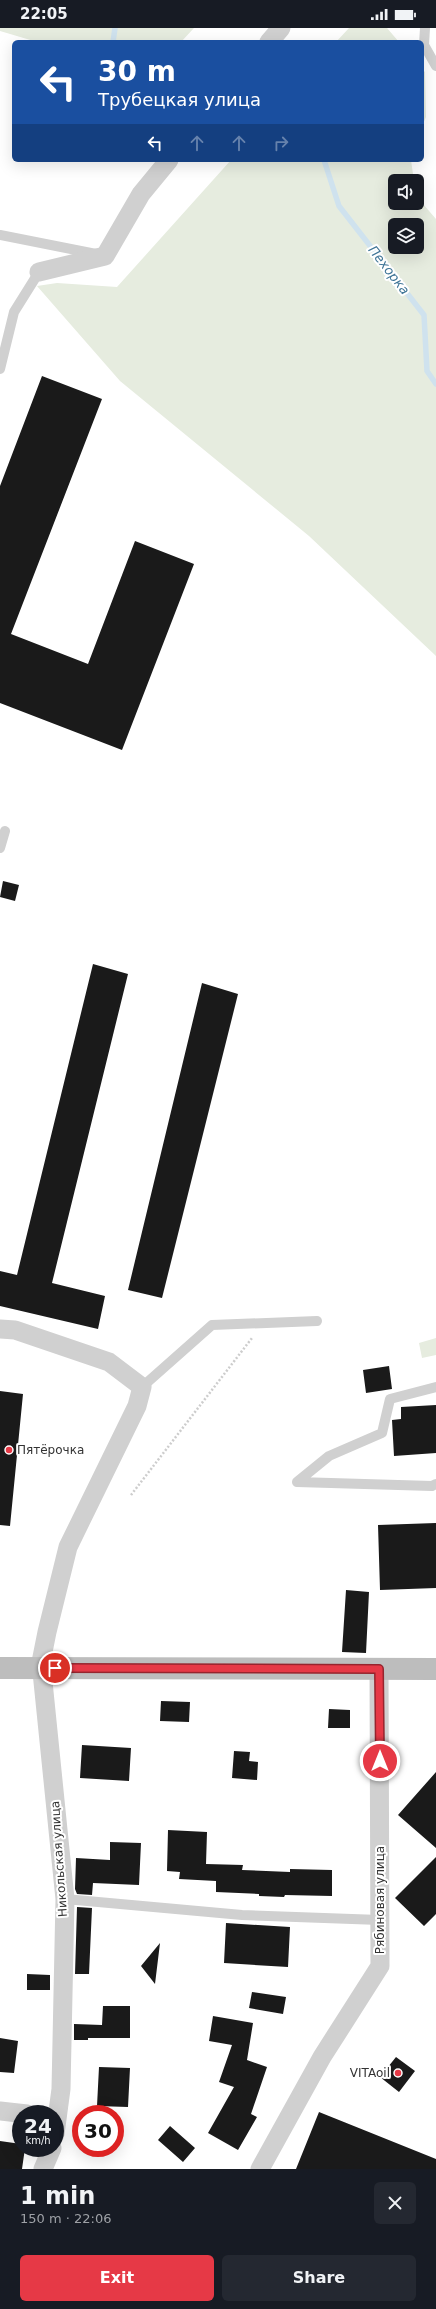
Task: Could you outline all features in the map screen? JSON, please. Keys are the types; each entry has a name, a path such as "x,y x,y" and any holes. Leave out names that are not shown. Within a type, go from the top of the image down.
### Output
{"main road":[{"path":"0,1668 436,1670"}],"street":[{"path":"271,40 281,28"},
{"path":"39,272 105,256 141,194 167,162"},
{"path":"0,1329 15,1330 110,1362 142,1387"},
{"name":"Никольская улица","path":"59,2105 61,2089 64,1899 42,1668 47,1632 68,1547 137,1406 142,1387"},
{"name":"Рябиновая улица","path":"260,2169 322,2057 380,1966 379,1669"},
{"path":"0,2111 12,2112"},
{"path":"43,2169 48,2157"}],"lane":[{"path":"425,28 424,45 436,66"},
{"path":"0,235 105,256"},
{"path":"0,369 14,312 39,272"},
{"path":"0,845 5,831"},
{"path":"142,1387 212,1325 317,1321"},
{"path":"436,1386 390,1399 382,1433 329,1456 297,1482 432,1486 436,1484"},
{"path":"64,1899 242,1915 380,1920"}],"path":[{"path":"130,1495 263,1323"}],"shaded area":[{"path":"0,28 194,28 183,40 30,40 0,31"},
{"path":"349,28 387,28 397,40 338,40"},
{"path":"424,71 425,72 426,117 424,122"},
{"path":"229,162 411,162 413,174 388,174 388,210 424,210 424,205 436,219 436,656 309,536 120,381 37,286 57,283 117,287"},
{"path":"436,1338 436,1355 422,1358 419,1343"}],"building":[{"path":"42,376 102,399 11,634 88,664 135,541 194,564 122,750 0,703 0,486"},
{"path":"3,881 19,885 15,901 0,897"},
{"path":"93,964 128,974 52,1283 105,1296 98,1329 0,1306 0,1271 17,1275"},
{"path":"202,983 238,994 162,1298 128,1290"},
{"path":"389,1366 392,1389 366,1393 363,1370"},
{"name":"Пятёрочка","path":"0,1391 23,1394 10,1526 0,1525"},
{"path":"436,1405 436,1453 394,1456 392,1420 401,1419 401,1407"},
{"path":"436,1523 436,1588 380,1590 378,1525"},
{"path":"346,1590 369,1592 366,1653 342,1652"},
{"path":"161,1701 190,1702 189,1722 160,1721"},
{"path":"329,1709 350,1710 350,1728 328,1728"},
{"path":"82,1745 131,1748 129,1781 80,1778"},
{"path":"234,1751 250,1752 249,1761 258,1762 257,1780 232,1778"},
{"path":"436,1772 436,1848 398,1815"},
{"path":"168,1830 207,1832 206,1864 243,1865 242,1870 290,1872 290,1869 332,1870 332,1896 285,1895 284,1897 216,1892 216,1881 179,1879 180,1872 167,1871"},
{"path":"110,1842 141,1843 139,1885 93,1883 92,1895 77,1894 75,1889 76,1858 110,1860"},
{"path":"436,1857 436,1914 424,1926 395,1898"},
{"path":"77,1907 92,1908 89,1974 75,1974"},
{"path":"226,1923 290,1927 288,1967 224,1963"},
{"path":"160,1943 155,1984 141,1966"},
{"path":"27,1974 50,1975 50,1990 27,1990"},
{"path":"252,1992 286,1997 283,2014 249,2008"},
{"path":"103,2006 130,2006 130,2038 88,2038 88,2040 74,2040 74,2024 102,2025"},
{"path":"213,2016 253,2023 247,2060 267,2067 251,2114 257,2117 238,2150 208,2133 234,2087 219,2082 232,2045 209,2041"},
{"path":"0,2038 18,2041 14,2073 0,2072"},
{"path":"396,2057 415,2071 399,2092 380,2077"},
{"path":"99,2067 130,2068 128,2107 124,2107 124,2105 97,2105"},
{"path":"319,2112 436,2159 436,2169 296,2169"},
{"path":"170,2126 195,2148 183,2162 158,2140"},
{"path":"0,2141 12,2143 12,2157 24,2157 22,2169 0,2169"}],"waterway":[{"name":"Пехорка","path":"113,40 115,28"},
{"name":"Пехорка","path":"325,162 339,206 424,315 427,371 436,384"}],"place":[{"name":"Пятёрочка","path":"9,1450"},
{"name":"VITAoil","path":"398,2073"}],"route":[{"path":"55,1668 379,1669 380,1761"}]}
